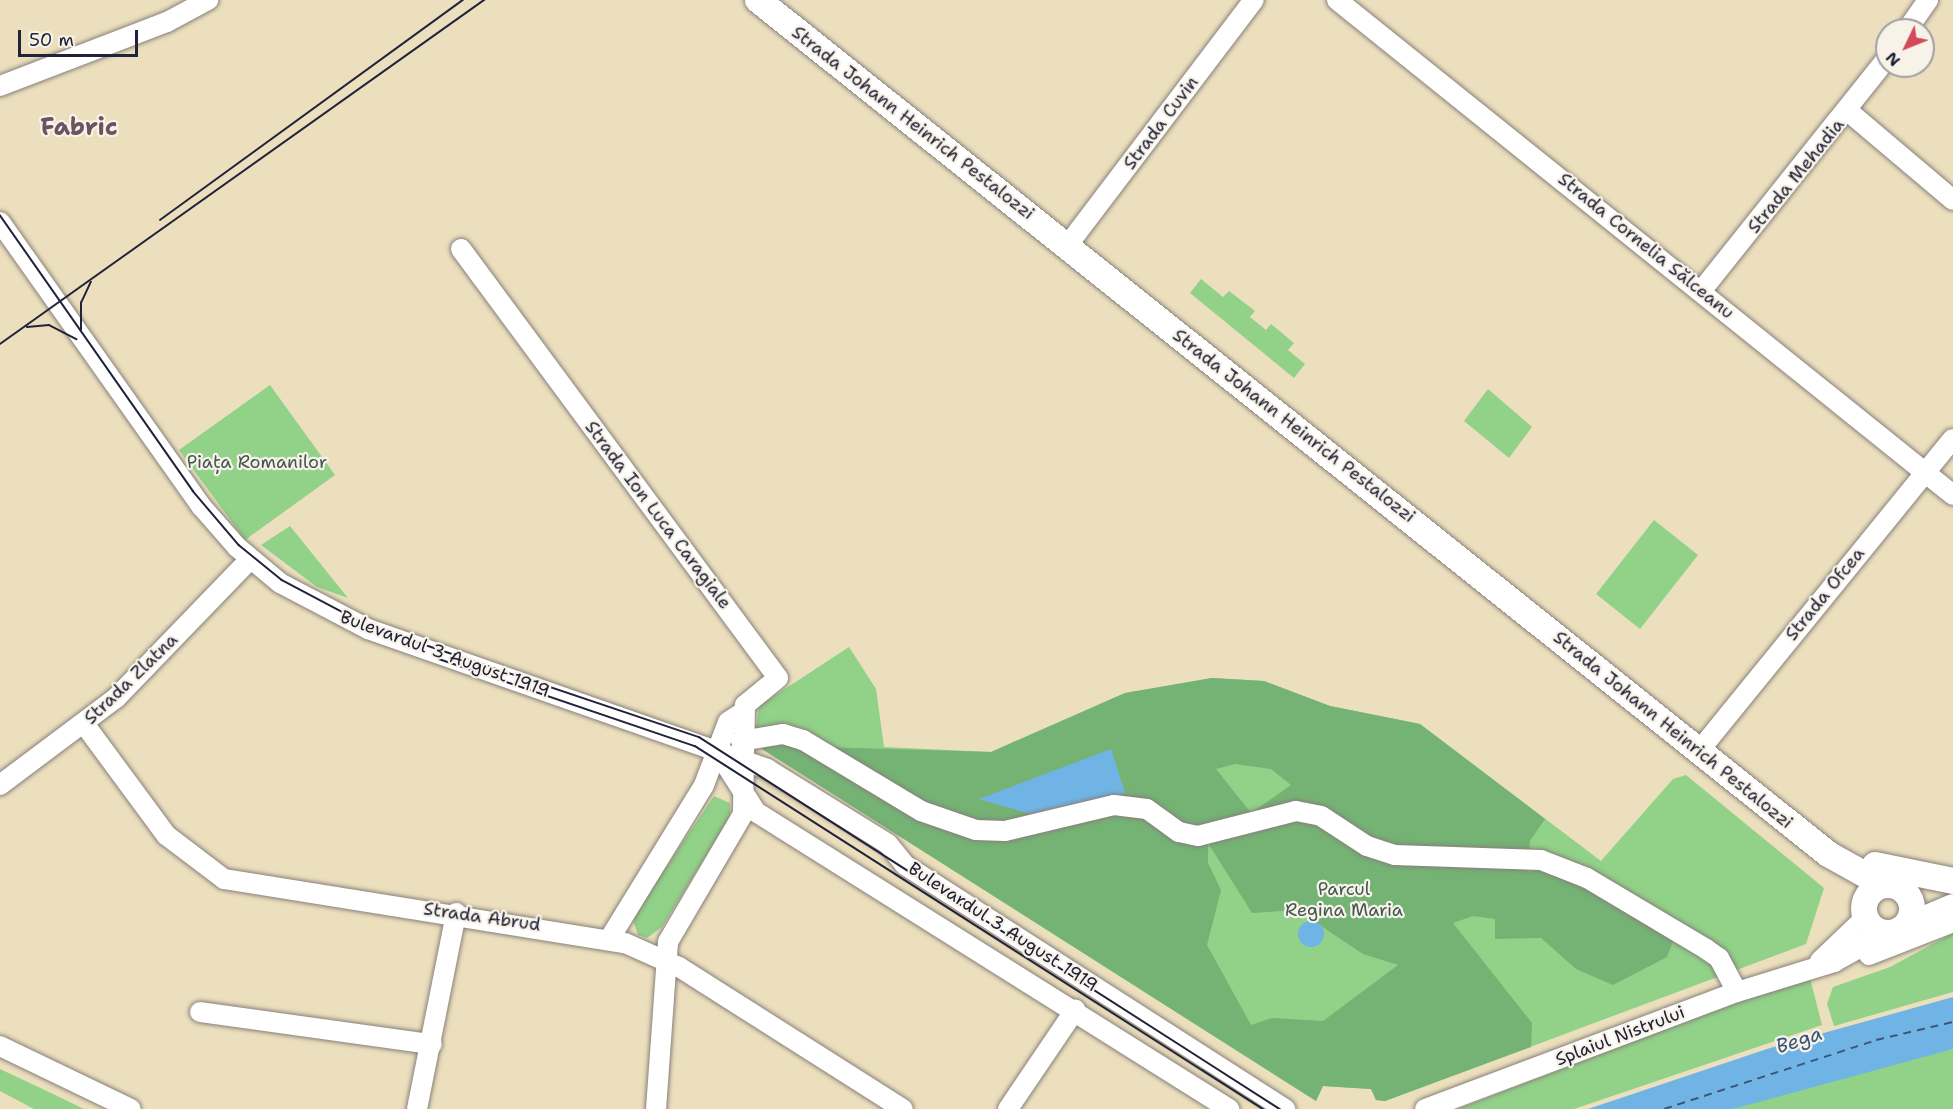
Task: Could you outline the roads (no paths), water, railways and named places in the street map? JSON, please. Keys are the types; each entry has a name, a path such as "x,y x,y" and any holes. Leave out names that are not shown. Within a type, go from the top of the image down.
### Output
{"main road":[{"name":"Strada Johann Heinrich Pestalozzi","path":"758,0 1828,854 1895,889"},
{"name":"Strada Johann Heinrich Pestalozzi","path":"1828,854 1865,913 1894,931"},
{"path":"1828,854 1953,881"},
{"path":"1894,931 1912,912 1895,889"},
{"path":"1865,913 1872,890 1953,891"},
{"path":"1894,931 1953,907"}],"street":[{"path":"0,86 166,22 208,0"},
{"name":"Strada Cuvin","path":"1067,246 1254,0"},
{"name":"Strada Cornelia Sălceanu","path":"1337,0 1702,290 1953,495"},
{"path":"1915,18 1928,0"},
{"name":"Strada Mehadia","path":"1702,290 1849,111 1875,75"},
{"path":"1849,111 1953,200"},
{"name":"Bulevardul 3 August 1919","path":"0,222 201,506 250,559 341,618 690,739 719,754 756,812 1075,1010 1229,1109"},
{"name":"Strada Ion Luca Caragiale","path":"461,249 778,678 750,698 735,718"},
{"name":"Strada Ofcea","path":"1699,751 1924,471 1953,439"},
{"name":"Strada Zlatna","path":"0,785 85,724 250,559"},
{"path":"690,739 735,718"},
{"path":"656,1109 665,959 674,928 740,820 745,795 743,750 735,718"},
{"path":"610,938 719,754 735,718"},
{"name":"Strada Abrud","path":"85,724 166,835 224,879 610,938 665,959 903,1109"},
{"path":"743,750 783,734 804,740 921,811 976,830 1005,831 1114,805 1147,809 1179,831 1198,836 1296,811 1321,816 1367,846 1395,855 1541,860 1587,878 1719,958 1737,992"},
{"name":"Bulevardul 3 August 1919","path":"719,754 743,750 888,844 905,865 1285,1109"},
{"path":"417,1109 432,1044 456,913"},
{"name":"Splaiul Nistrului","path":"1825,963 1865,913"},
{"path":"1825,963 1853,962 1953,922"},
{"name":"Splaiul Nistrului","path":"1425,1109 1737,992 1825,963 1894,931"},
{"path":"1008,1109 1075,1010"},
{"path":"200,1012 432,1044"},
{"path":"0,1046 131,1109"}],"water":[{"path":"1111,749 1125,793 1034,815 979,799"},
{"path":"1311,921 1320,925 1324,934 1320,943 1311,947 1302,943 1298,934 1302,925"},
{"name":"Bega","path":"1953,997 1953,1049 1733,1109 1588,1109 1770,1048"}],"tram line":[{"path":"160,220 463,0"},
{"path":"0,344 484,0"},
{"path":"0,215 193,491 239,545 282,580 369,626 699,737 1280,1109"},
{"path":"81,330 81,303 91,282"},
{"path":"27,327 49,325 77,339"},
{"path":"439,659 695,746 1263,1109"}],"district":[{"name":"Fabric","path":"79,128"}],"park label":[{"name":"Piața Romanilor","path":"257,462"},
{"name":"Parcul Regina Maria","path":"1344,900"}]}
